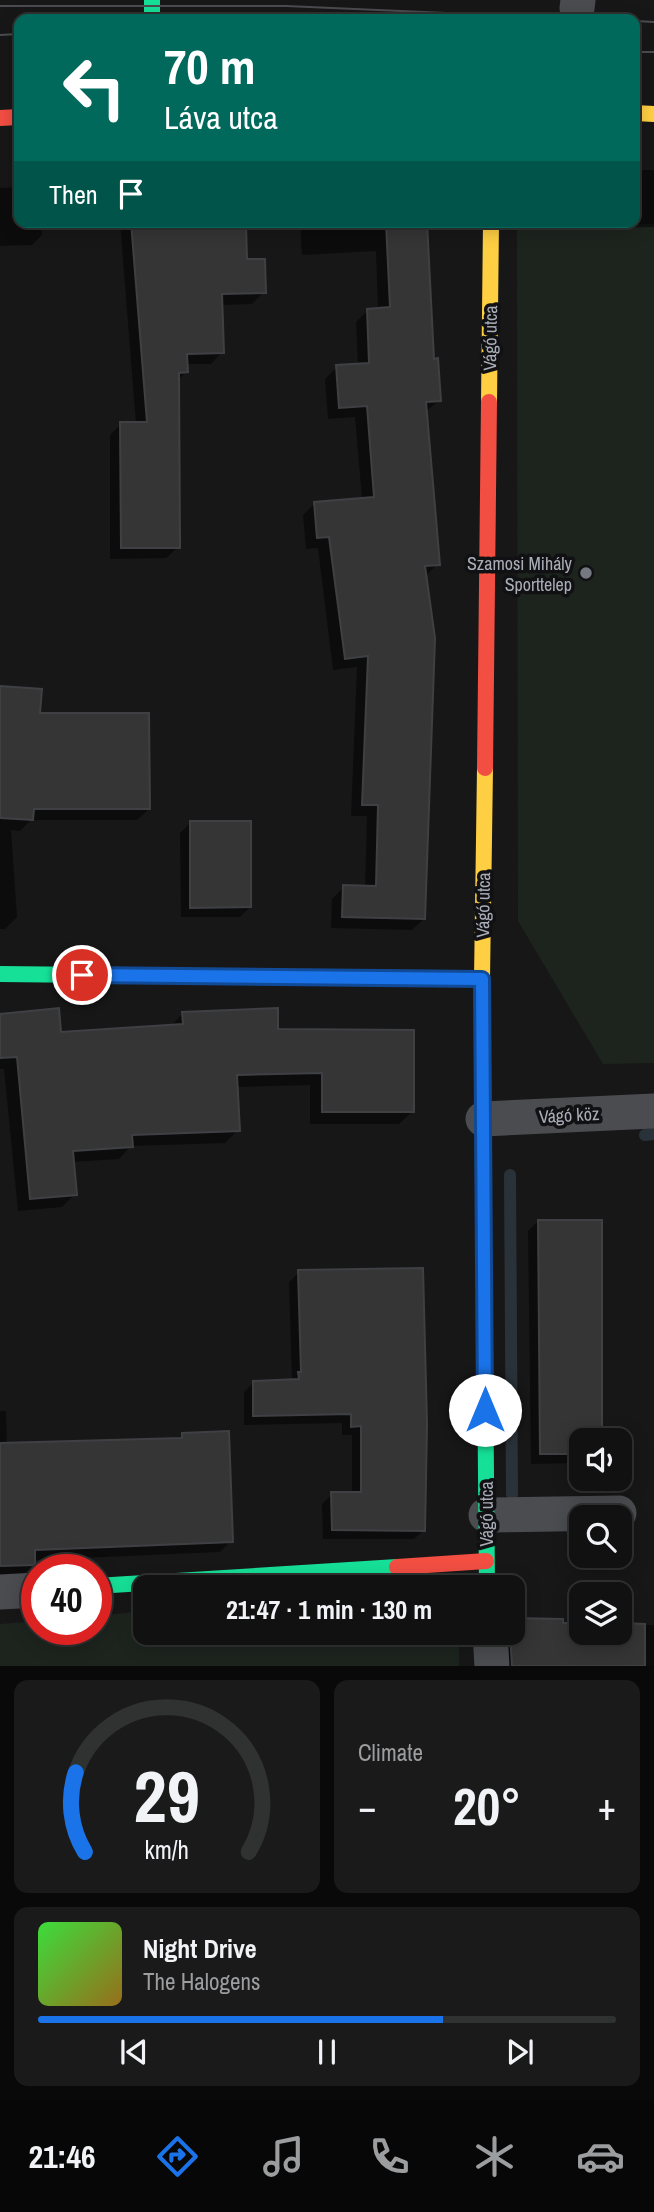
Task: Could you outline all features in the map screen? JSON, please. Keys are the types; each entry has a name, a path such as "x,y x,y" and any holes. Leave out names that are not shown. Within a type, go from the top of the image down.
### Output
{"street":[{"name":"Vágó utca","path":"487,1575 482,979 491,228"},
{"path":"0,974 482,979"},
{"name":"Vágó köz","path":"483,1119 654,1111"},
{"path":"486,1515 569,1514"},
{"path":"112,1585 486,1562"},
{"path":"0,1592 21,1591"},
{"path":"491,1645 492,1666"}],"shaded area":[{"name":"Szamosi Mihály Sporttelep","path":"640,224 654,224 654,1063 603,1064 518,921 517,228 640,228"},
{"path":"133,1612 133,1645 459,1645 459,1666 0,1666 0,1624 21,1622 21,1645 112,1645 112,1614"}],"building":[{"path":"131,228 246,228 247,259 265,259 266,293 222,294 224,353 187,354 188,372 179,373 180,548 121,548 120,422 147,422"},
{"path":"386,228 427,228 434,359 438,358 441,401 426,402 440,565 425,566 435,638 425,919 342,917 343,885 376,886 378,805 362,805 368,656 345,659 329,537 317,538 314,502 374,497 367,406 339,408 336,365 369,363 367,309 390,307"},
{"path":"0,686 42,689 40,713 149,713 150,809 34,809 33,820 0,818"},
{"path":"190,821 251,821 251,907 190,908"},
{"path":"59,1008 61,1032 183,1024 182,1012 278,1008 278,1029 414,1030 414,1112 322,1112 322,1073 237,1075 240,1131 132,1135 133,1147 73,1151 77,1195 30,1199 17,1057 0,1058 0,1014"},
{"path":"538,1220 602,1220 602,1428 569,1428 569,1454 540,1454"},
{"path":"423,1268 427,1424 425,1531 332,1530 331,1492 361,1492 361,1426 351,1427 351,1414 253,1416 253,1381 299,1379 298,1270"},
{"path":"229,1431 233,1542 35,1550 35,1554 21,1554 21,1565 0,1566 0,1443 182,1438 182,1433"},
{"path":"525,1618 563,1619 563,1623 569,1623 569,1645 632,1645 632,1623 645,1624 645,1666 512,1666 511,1645 525,1645"}],"waterway":[{"path":"645,1135 654,1134"},
{"path":"510,1175 512,1494"}],"tram line":[{"path":"0,6 286,6 470,14"},
{"path":"640,21 654,22"},
{"path":"0,35 14,34"},
{"path":"640,52 654,52"}],"traffic: fast":[{"path":"152,0 152,14"},
{"path":"0,974 482,979"},
{"path":"483,1137 487,1575"},
{"path":"112,1585 397,1567"}],"traffic: slow":[{"path":"640,113 654,114"},
{"path":"489,402 491,228"},
{"path":"483,1137 485,768"}],"traffic: jam":[{"path":"0,118 14,117"},
{"path":"485,768 489,402"},
{"path":"397,1567 486,1561"}],"place":[{"name":"Szamosi Mihály Sporttelep","path":"586,573"}],"route":[{"path":"82,975 482,979 485,1410"}]}
